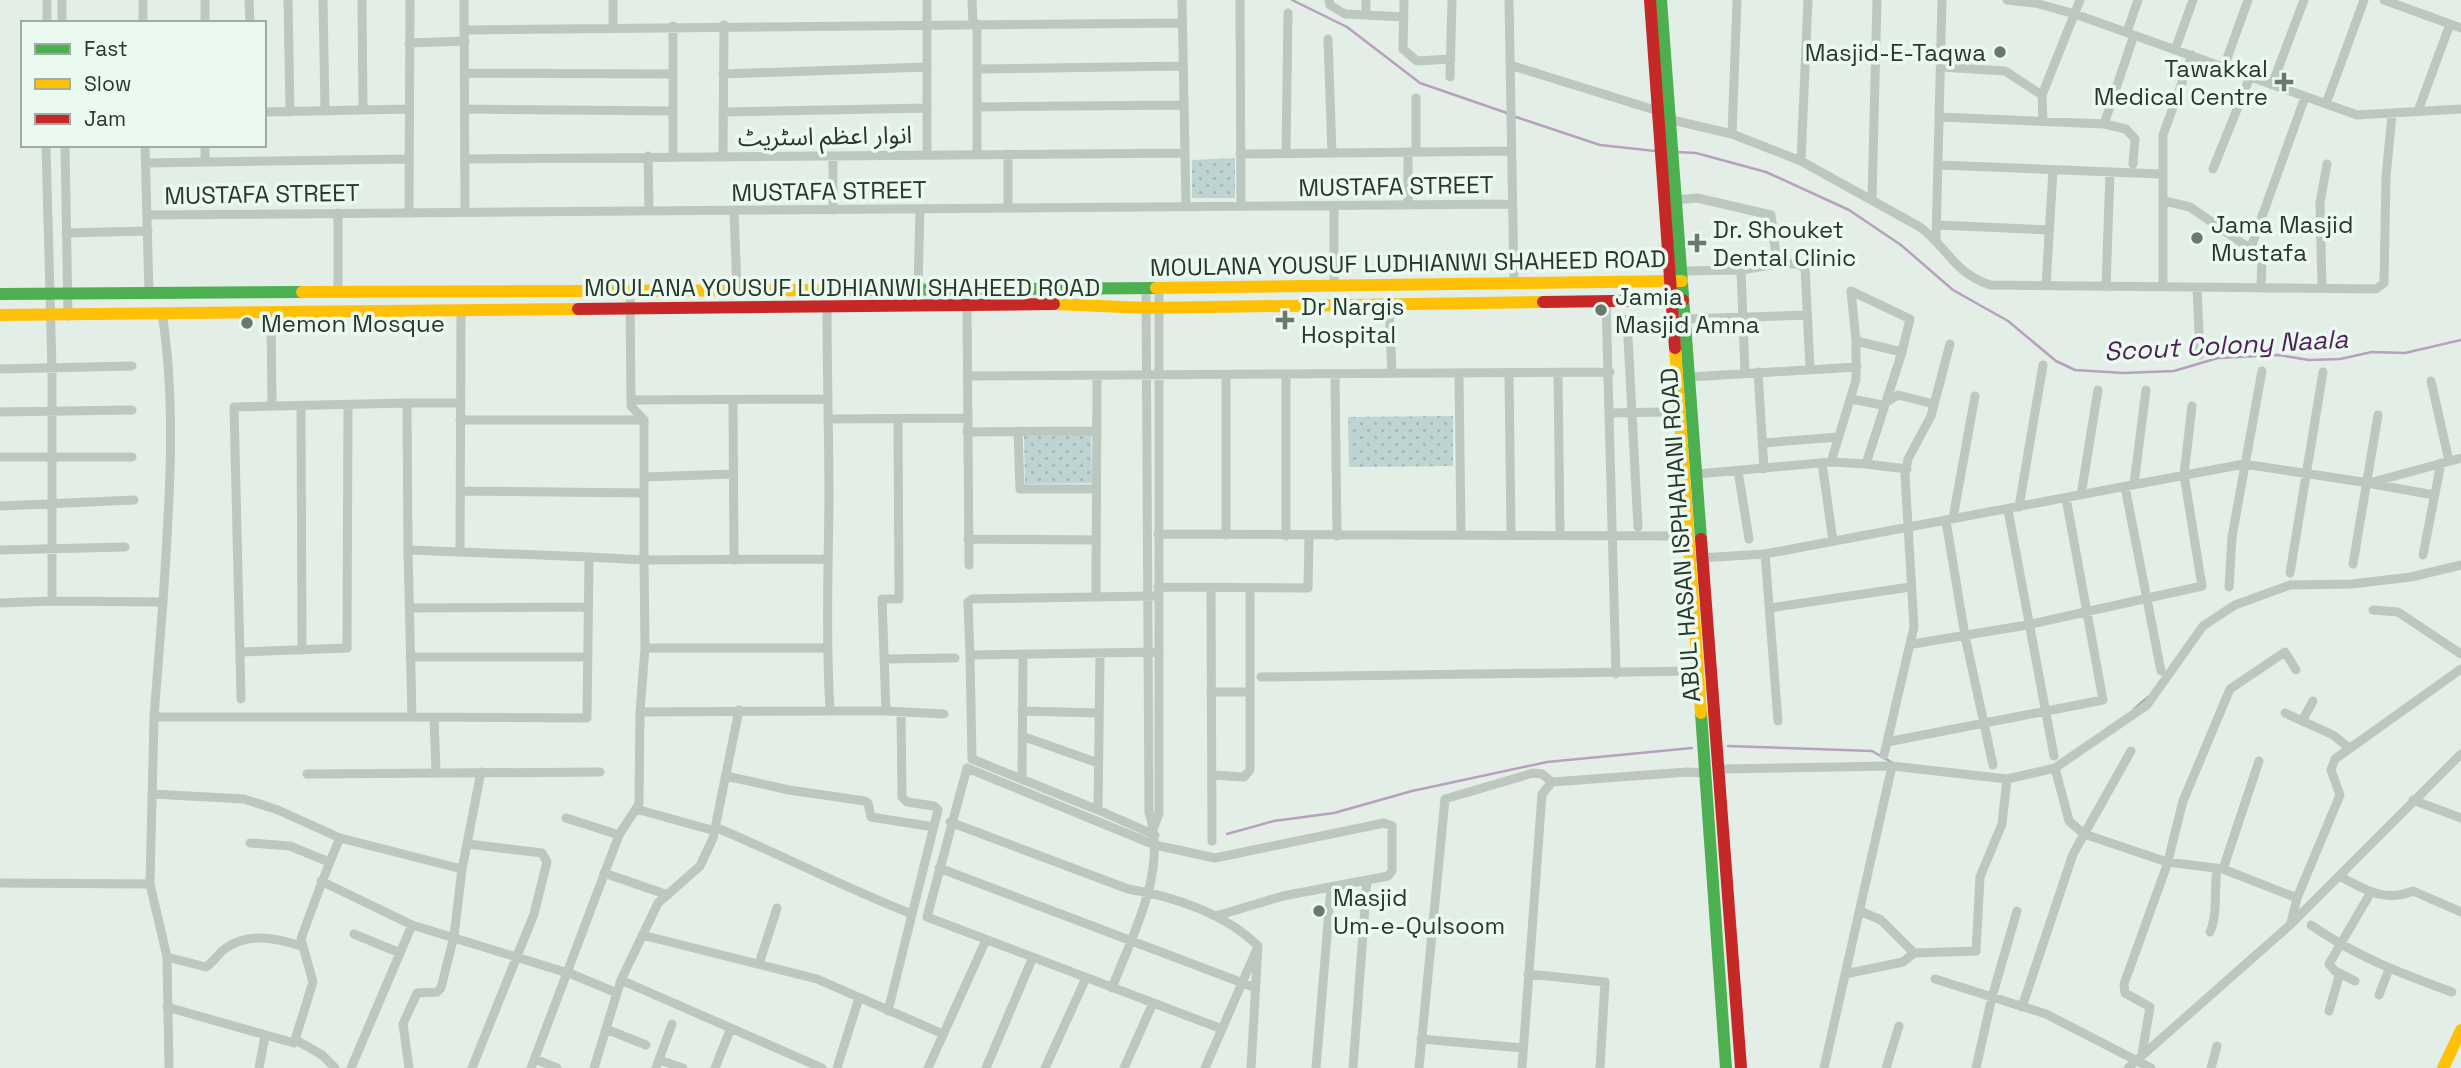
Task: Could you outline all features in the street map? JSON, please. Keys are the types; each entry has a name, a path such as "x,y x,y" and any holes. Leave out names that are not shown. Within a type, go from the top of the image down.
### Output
{"main road":[{"name":"ABUL HASAN ISPHAHANI ROAD","path":"1650,0 1678,278 1688,536 1698,671 1711,771 1741,1068"},
{"name":"ABUL HASAN ISPHAHANI ROAD","path":"1661,0 1662,117"},
{"name":"MOULANA YOUSUF LUDHIANWI SHAHEED ROAD","path":"0,294 1334,287 1678,278"},
{"name":"ABUL HASAN ISPHAHANI ROAD","path":"1678,301 1685,319 1704,558 1711,771 1726,1068"},
{"name":"MOULANA YOUSUF LUDHIANWI SHAHEED ROAD","path":"0,315 50,317 271,311 967,305 1153,308 1678,301"},
{"path":"2443,1068 2461,1030"}],"street":[{"path":"47,0 47,21"},
{"path":"62,0 62,21"},
{"path":"143,0 143,21"},
{"path":"205,0 205,21"},
{"path":"249,0 250,21"},
{"path":"288,0 290,112"},
{"path":"323,0 326,111"},
{"path":"362,0 363,110"},
{"path":"409,212 410,0"},
{"path":"464,0 465,212"},
{"path":"613,0 613,27"},
{"path":"927,0 927,154"},
{"path":"972,0 977,154"},
{"path":"1182,0 1186,206"},
{"path":"1240,0 1241,206"},
{"path":"1329,0 1329,5 1345,14 1404,17"},
{"path":"1366,0 1366,15"},
{"path":"1404,0 1403,48 1417,61 1451,59"},
{"path":"1450,77 1451,0"},
{"path":"1509,0 1509,130 1514,282"},
{"path":"1732,134 1737,0"},
{"path":"1801,161 1808,0"},
{"path":"1872,198 1877,0"},
{"path":"1937,240 1942,0"},
{"path":"2007,0 2035,3 2075,14 2357,115 2461,109"},
{"path":"2043,121 2042,95 2080,0"},
{"path":"2104,124 2131,34 2138,0"},
{"path":"2175,50 2193,0"},
{"path":"2224,67 2248,0"},
{"path":"2272,85 2304,0"},
{"path":"2326,104 2364,0"},
{"path":"2384,0 2461,28"},
{"path":"1286,153 1288,13"},
{"path":"465,30 724,25 1182,23"},
{"path":"2418,111 2450,24"},
{"path":"723,156 724,25"},
{"path":"673,26 673,156"},
{"path":"1328,39 1332,153"},
{"path":"409,43 465,41"},
{"path":"2163,287 2165,201 2160,174 2163,135 2192,55"},
{"path":"1510,65 1662,117 1732,134 1801,161 1872,198 1937,240 1948,259 1975,280 1990,285 2376,289 2384,283 2386,177 2392,114"},
{"path":"976,69 1183,66"},
{"path":"723,74 927,67"},
{"path":"1941,67 2004,71 2042,95"},
{"path":"465,73 673,74"},
{"path":"2213,169 2250,77"},
{"path":"2250,250 2305,97"},
{"path":"1408,205 1416,98"},
{"path":"977,107 1184,105"},
{"path":"723,112 927,108"},
{"path":"266,112 408,109"},
{"path":"465,109 673,111"},
{"path":"1940,117 2104,124 2126,129 2135,139 2133,164"},
{"path":"46,147 52,370 52,601"},
{"path":"65,147 68,316"},
{"path":"145,147 149,293"},
{"path":"205,147 205,161"},
{"path":"1240,154 1510,150"},
{"name":"انوار اعظم اسٹریٹ","path":"465,159 1185,153"},
{"path":"1008,154 1008,208"},
{"path":"648,156 649,211"},
{"path":"833,156 833,210"},
{"path":"146,163 408,159"},
{"path":"2322,288 2320,203 2328,164"},
{"path":"1939,165 2160,174"},
{"path":"2046,286 2053,170"},
{"path":"2106,287 2110,172"},
{"path":"1671,198 1697,198 1771,215 1777,264"},
{"path":"2165,201 2190,207 2263,261 2261,288"},
{"name":"MUSTAFA STREET","path":"148,215 1511,204"},
{"path":"1334,207 1334,287"},
{"path":"918,288 920,209"},
{"path":"734,211 737,289"},
{"path":"338,213 338,293"},
{"path":"1937,225 2049,230"},
{"path":"66,233 148,231"},
{"path":"1678,278 1777,264 1798,264 1805,268 1810,369"},
{"path":"1741,270 1745,373"},
{"path":"1152,287 1159,376 1159,813 1154,831"},
{"path":"2197,287 2200,355"},
{"path":"557,1068 533,1063 619,835 636,809 640,795 640,712 645,648 644,420 631,406 630,290"},
{"path":"1833,541 1826,463 1851,398 1857,367 1857,341 1850,292 1853,290 1910,319 1866,464"},
{"path":"1606,301 1616,674"},
{"path":"1389,304 1392,373"},
{"path":"967,305 969,565"},
{"path":"827,306 827,648 830,711"},
{"path":"1112,988 1149,892 1155,845 1149,812 1147,597 1147,376 1153,308"},
{"path":"460,552 461,310"},
{"path":"271,311 272,407"},
{"path":"162,313 169,376 169,424 163,602 154,718 150,884 167,957 169,1068"},
{"path":"1685,319 1807,315"},
{"path":"1626,319 1638,527"},
{"path":"1857,341 1902,352"},
{"path":"1884,755 1913,644 1906,527 1906,469 1934,404 1950,344"},
{"path":"2019,506 2043,365"},
{"path":"0,369 52,370 132,366"},
{"path":"1690,377 1857,367"},
{"path":"967,376 1610,372"},
{"path":"1758,372 1764,469"},
{"path":"2229,587 2232,537 2262,372"},
{"path":"2290,573 2323,372"},
{"path":"1459,373 1461,535"},
{"path":"1508,373 1511,534"},
{"path":"1558,373 1560,534"},
{"path":"1286,374 1286,536"},
{"path":"1335,374 1337,536"},
{"path":"1226,375 1226,536"},
{"path":"1096,595 1097,376"},
{"path":"2423,555 2434,495 2445,462 2431,381"},
{"path":"2081,495 2098,390"},
{"path":"2146,390 2129,485 2161,671"},
{"path":"1851,398 1886,403 1898,396 1934,404"},
{"path":"1975,396 1950,520 1965,636 1993,765"},
{"path":"631,400 827,399"},
{"path":"733,400 734,560"},
{"path":"407,403 412,717"},
{"path":"241,699 242,652 233,407 461,403"},
{"path":"242,652 348,648 348,405"},
{"path":"300,406 302,650"},
{"path":"1913,644 2027,625 2199,587 2203,583 2185,475 2192,406"},
{"path":"0,412 132,410"},
{"path":"1611,413 1663,412"},
{"path":"2353,564 2369,483 2378,415"},
{"path":"828,419 967,418"},
{"path":"886,711 882,599 899,599 898,419"},
{"path":"460,421 644,420"},
{"path":"1018,431 1020,489 1096,489"},
{"path":"968,432 1097,431"},
{"path":"1763,443 1838,437"},
{"path":"0,457 132,457"},
{"path":"2369,483 2461,458"},
{"path":"1697,474 1826,463 1906,469"},
{"path":"1690,558 1765,554 2244,464 2434,495"},
{"path":"1738,471 1749,539"},
{"path":"644,477 733,474"},
{"path":"460,491 644,494"},
{"path":"1887,742 2105,698 2086,612 2066,498"},
{"path":"0,506 135,500"},
{"path":"2008,510 2027,625 2054,756"},
{"path":"1158,534 1308,537 1511,534 1688,536"},
{"path":"1154,831 972,759 970,599 1096,595 1147,597 1158,592 1211,588 1308,588 1308,537"},
{"path":"968,539 1096,540"},
{"path":"0,550 125,547"},
{"path":"408,550 644,560 828,559"},
{"path":"1765,554 1778,721"},
{"path":"154,718 587,718 589,557"},
{"path":"1419,1068 1445,799 1533,773 1542,774 1552,782 1687,772 1892,766 2007,779 2055,768 2147,705 2166,674 2203,626 2235,605 2290,585 2351,584 2411,576 2461,565"},
{"path":"1770,608 1910,587"},
{"path":"1211,588 1212,841"},
{"path":"1212,775 1244,777 1250,771 1250,588"},
{"path":"0,603 163,602"},
{"path":"410,608 588,607"},
{"path":"2372,610 2398,612 2461,654"},
{"path":"645,648 827,648"},
{"path":"970,655 1159,652"},
{"path":"2135,1061 2150,1007 2125,993 2124,984 2167,862 2183,801 2230,689 2285,652 2296,670"},
{"path":"1098,810 1100,654"},
{"path":"1022,779 1023,655"},
{"path":"410,657 588,657"},
{"path":"884,659 955,658"},
{"path":"1261,677 1698,671"},
{"path":"2291,924 2297,898 2340,794 2332,764 2348,747 2461,671"},
{"path":"1212,692 1250,692"},
{"path":"2302,721 2313,701"},
{"path":"640,712 739,710 944,714"},
{"path":"594,1068 621,980 642,935 658,904 700,866 715,829 739,710"},
{"path":"1022,711 1099,713"},
{"path":"888,1011 937,808 907,802 902,797 901,712"},
{"path":"2285,713 2333,735 2348,747"},
{"path":"434,717 436,771"},
{"path":"1022,736 1098,763"},
{"path":"2022,1007 2073,854 2131,751"},
{"path":"2135,1061 2291,924 2461,754"},
{"path":"2210,932 2214,920 2213,895 2220,869 2259,761"},
{"path":"1824,1068 1892,766"},
{"path":"1216,916 1283,896 1388,876 1392,872 1392,826 1389,824 1214,858 1155,845 967,768 950,822 927,917 1222,1029"},
{"path":"2055,768 2069,821 2084,834 2167,862 2220,869 2297,898"},
{"path":"307,774 436,771 600,772"},
{"path":"409,1068 402,1030 405,1016 417,993 437,992 441,988 454,936 481,772"},
{"path":"726,776 789,790 864,801 868,803 871,817 934,827"},
{"path":"1845,974 1903,962 1914,953 1976,951 1980,877 2002,824 2007,779"},
{"path":"1522,1068 1542,794 1552,782"},
{"path":"152,794 231,796 278,810 341,838 463,869"},
{"path":"2413,800 2461,818"},
{"path":"636,809 715,829 802,863 844,887 912,914"},
{"path":"566,818 619,835"},
{"path":"950,822 1128,889 1149,892 1216,916 1258,946"},
{"path":"296,1040 313,982 301,946 302,936 310,922 311,906 341,838"},
{"path":"250,844 289,846 329,862"},
{"path":"468,844 538,852 546,857 541,890 472,1068"},
{"path":"939,868 1256,988"},
{"path":"604,873 668,895"},
{"path":"2339,876 2371,892 2397,897 2413,891 2461,912"},
{"path":"1353,1068 1367,880"},
{"path":"321,881 412,925 518,955 617,993"},
{"path":"0,883 150,884"},
{"path":"1317,1068 1331,887"},
{"path":"2355,981 2329,964 2342,946 2371,892"},
{"path":"759,964 777,908"},
{"path":"1860,911 1881,920 1914,953"},
{"path":"1976,1068 1992,997 2017,911"},
{"path":"351,1068 412,925"},
{"path":"2311,925 2342,946 2389,969 2452,992"},
{"path":"354,934 400,953"},
{"path":"642,935 817,979 943,1034"},
{"path":"167,957 206,967 227,947 242,940 269,936 301,946"},
{"path":"928,1068 986,940"},
{"path":"1205,1068 1258,946"},
{"path":"1251,1068 1258,946"},
{"path":"986,1068 1032,957"},
{"path":"2379,995 2389,969"},
{"path":"2329,1011 2340,973"},
{"path":"1528,974 1605,982 1600,1068"},
{"path":"1045,1068 1086,978"},
{"path":"1935,979 2046,1014 2151,1068"},
{"path":"621,980 822,1068"},
{"path":"837,1068 859,998"},
{"path":"1124,1068 1153,1003"},
{"path":"167,1007 195,1013 265,1037 289,1043 296,1040"},
{"path":"672,1024 658,1064 683,1068"},
{"path":"1886,1068 1899,1026"},
{"path":"606,1028 646,1045"},
{"path":"715,1068 731,1028"},
{"path":"259,1068 265,1037"},
{"path":"1421,1039 1523,1048"},
{"path":"296,1040 321,1055 335,1068"},
{"path":"2211,1068 2217,1046"}],"shaded area":[{"path":"1235,158 1235,198 1192,198 1192,160"},
{"path":"1453,416 1453,466 1349,467 1348,417"},
{"path":"1091,435 1092,483 1025,484 1024,436"}],"waterway":[{"name":"Scout Colony Naala","path":"1292,0 1347,27 1420,83 1507,113"},
{"name":"Scout Colony Naala","path":"1513,116 1600,145 1655,151"},
{"name":"Scout Colony Naala","path":"1676,152 1696,153 1766,172 1849,210 1901,245 1953,290 2008,321 2056,361 2075,370 2124,373 2174,371 2218,358 2279,355 2309,360 2340,359 2372,352 2405,353 2461,340"},
{"path":"2134,709 2148,697"},
{"path":"1728,746 1872,751 1893,763"},
{"path":"1227,834 1274,821 1334,813 1412,791 1547,762 1692,748"}],"traffic: fast":[{"path":"1661,0 1701,539"},
{"path":"848,290 1156,288"},
{"path":"0,294 302,292"},
{"path":"1701,713 1726,1068"}],"traffic: slow":[{"path":"1156,288 1682,281"},
{"path":"302,292 848,290"},
{"path":"1054,304 1147,308 1543,302"},
{"path":"0,315 578,309"},
{"path":"1675,348 1701,713"},
{"path":"2443,1068 2461,1030"}],"traffic: jam":[{"path":"1650,0 1675,348"},
{"path":"1543,302 1683,300"},
{"path":"578,309 1054,304"},
{"path":"1701,539 1741,1068"}],"place":[{"name":"Masjid-E-Taqwa","path":"2000,52"},
{"name":"Tawakkal Medical Centre","path":"2284,82"},
{"name":"Jama Masjid Mustafa","path":"2197,238"},
{"name":"Dr. Shouket Dental Clinic","path":"1697,243"},
{"name":"Jamia Masjid Amna","path":"1601,310"},
{"name":"Dr Nargis Hospital","path":"1285,320"},
{"name":"Memon Mosque","path":"247,323"},
{"name":"Masjid Um-e-Qulsoom","path":"1319,911"}]}
